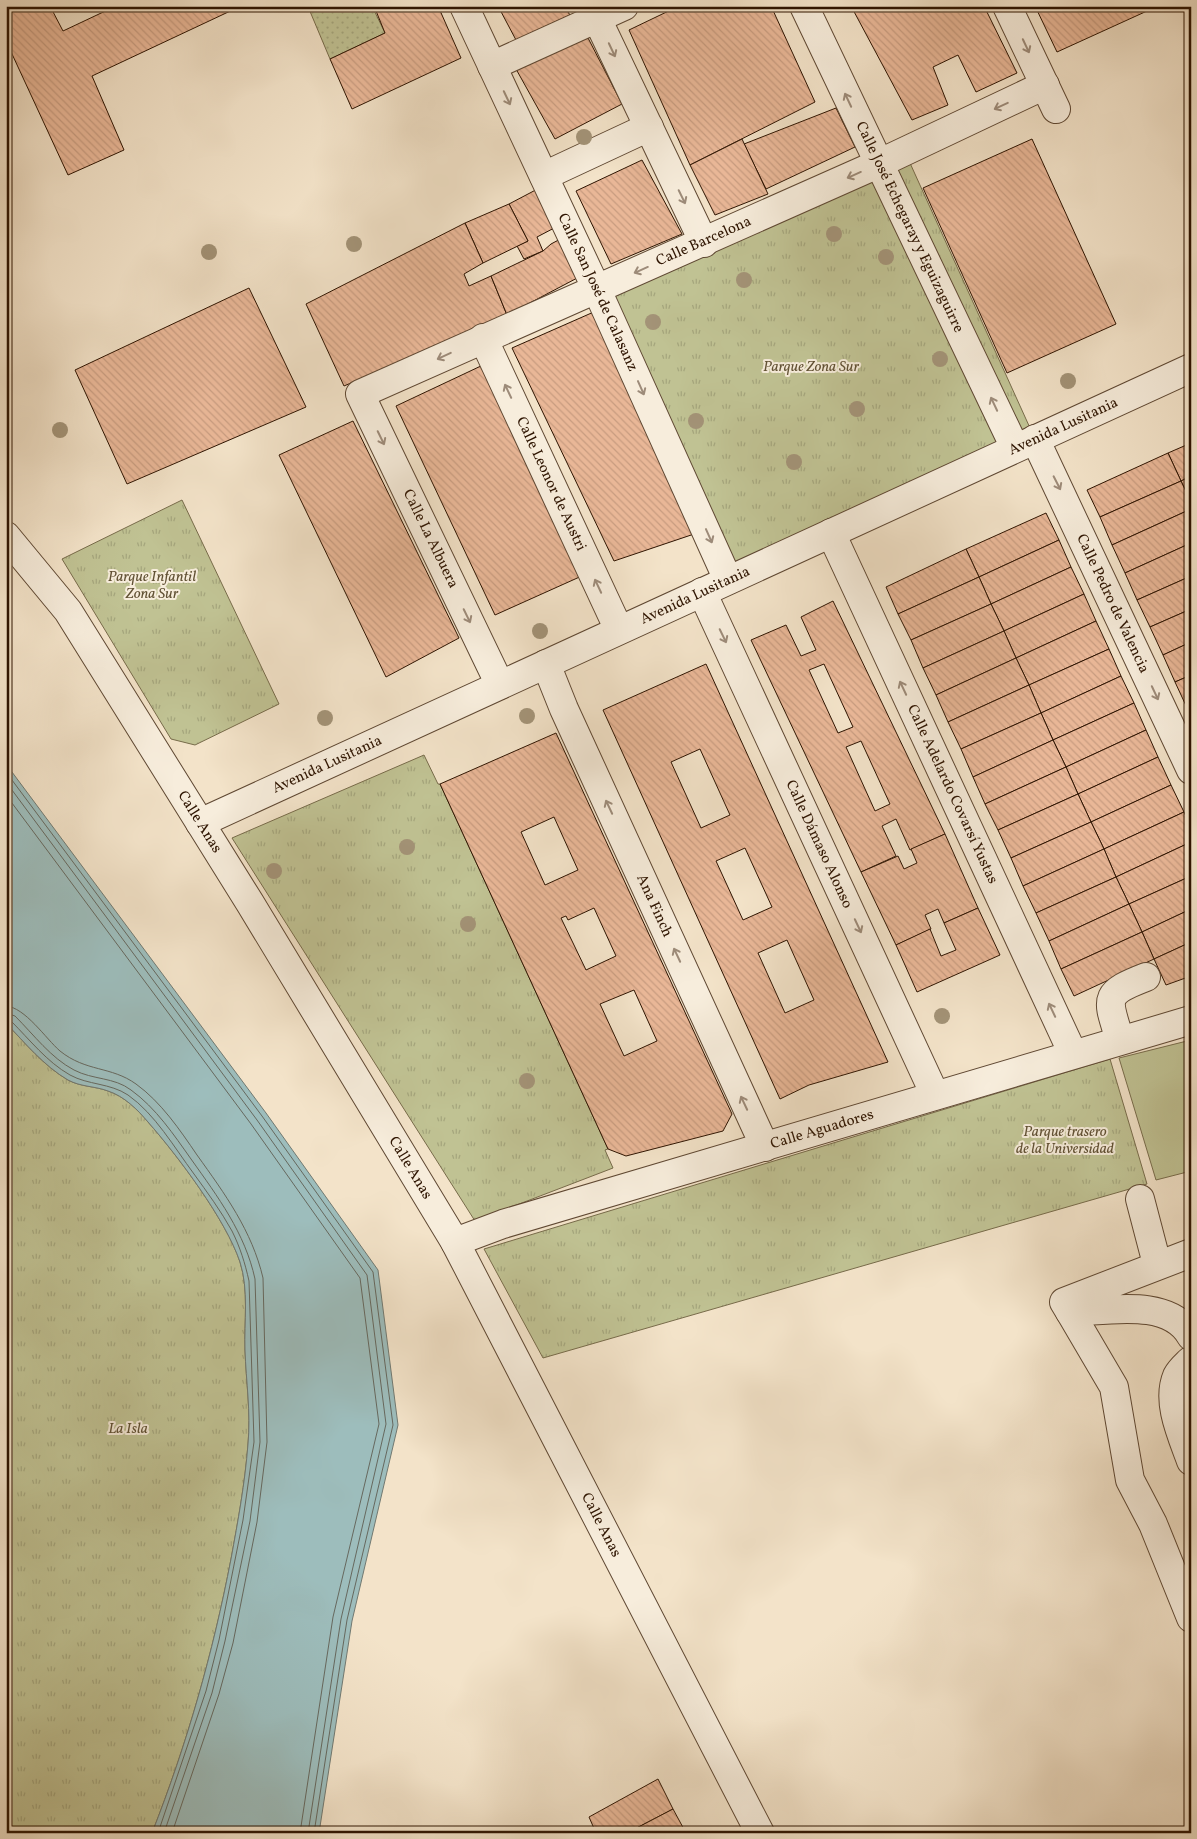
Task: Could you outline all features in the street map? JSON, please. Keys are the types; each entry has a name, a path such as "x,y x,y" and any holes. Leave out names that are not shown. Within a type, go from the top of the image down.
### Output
{"street":[{"name":"Calle San José de Calasanz","path":"464,6 597,290 728,580"},
{"path":"492,66 594,12 624,6"},
{"name":"Calle José Echegaray y Eguizaguirre","path":"804,6 878,164 1025,444"},
{"path":"1007,6 1056,109"},
{"path":"594,12 704,243"},
{"name":"Calle Barcelona","path":"360,394 704,243 1045,85"},
{"path":"544,176 648,127"},
{"name":"Calle Leonor de Austri","path":"484,338 619,630"},
{"name":"Avenida Lusitania","path":"200,822 1191,368"},
{"name":"Calle La Albuera","path":"360,394 500,685"},
{"name":"Calle Pedro de Valencia","path":"1025,444 1191,770"},
{"name":"Calle Adelardo Covarsí Yustas","path":"831,533 1073,1054"},
{"name":"Calle Anas","path":"6,536 68,611 200,822 455,1242 760,1833"},
{"name":"Calle Dámaso Alonso","path":"702,592 936,1095"},
{"name":"Ana Finch","path":"546,664 564,709 765,1147"},
{"path":"1120,1040 1110,1002 1114,993 1120,987 1146,977"},
{"name":"Calle Aguadores","path":"455,1242 503,1224 1191,1020"},
{"path":"1140,1199 1158,1264"},
{"path":"1191,1253 1158,1264 1064,1302 1114,1387 1130,1480 1153,1524 1191,1618"},
{"path":"1070,1312 1144,1310 1171,1316 1187,1330 1190,1352 1185,1376 1187,1392 1191,1398"},
{"path":"1190,1352 1178,1375 1173,1393 1180,1429 1191,1460"}],"green space":[{"path":"315,6 372,6 385,33 330,59 309,9"},
{"name":"Parque Zona Sur","path":"905,152 1035,439 728,580 597,290"},
{"name":"Parque Infantil Zona Sur","path":"182,500 279,704 195,745 171,739 62,559"},
{"path":"424,755 438,784 440,784 608,1149 605,1150 613,1168 475,1221 232,838"},
{"name":"La Isla","path":"6,1023 35,1054 59,1074 73,1082 114,1093 140,1113 173,1152 213,1208 233,1245 243,1273 249,1432 241,1502 224,1594 198,1698 177,1766 152,1833 6,1833"},
{"path":"1191,1040 1191,1171 1156,1180 1119,1058"},
{"name":"Parque trasero de la Universidad","path":"1110,1059 1147,1184 543,1358 484,1249"}],"water":[{"path":"6,764 266,1113 378,1270 398,1425 352,1621 319,1833 152,1833 177,1766 198,1698 224,1594 239,1516 249,1432 243,1273 233,1245 213,1208 187,1170 144,1117 120,1096 103,1089 73,1082 59,1074 35,1054 6,1023"}],"building":[{"path":"6,6 50,6 63,31 116,6 241,6 92,76 124,150 68,175 6,41"},
{"path":"374,6 438,6 461,58 352,109 330,59 385,33"},
{"path":"498,6 564,6 570,15 516,40"},
{"path":"679,6 771,6 815,102 690,165 629,30"},
{"path":"851,6 984,6 1017,73 976,92 958,55 933,67 948,105 912,120"},
{"path":"1035,6 1158,6 1057,52"},
{"path":"587,36 622,104 555,139 516,69"},
{"path":"836,108 855,147 766,189 744,144"},
{"path":"742,139 768,194 715,215 690,165"},
{"path":"1032,139 1116,324 1007,373 923,188"},
{"path":"642,160 682,234 611,264 576,191"},
{"path":"547,184 558,226 537,237 543,251 524,259 517,246 528,241 509,204"},
{"path":"509,204 528,241 483,263 465,223"},
{"path":"465,223 483,263 464,274 469,286 491,276 507,315 344,386 306,304"},
{"path":"566,236 581,276 507,315 491,276 543,251"},
{"path":"249,288 306,407 127,484 75,370"},
{"path":"596,311 706,530 614,561 512,348"},
{"path":"483,365 584,575 495,615 396,406"},
{"path":"353,421 459,638 386,677 279,455"},
{"path":"1191,443 1191,476 1181,481 1168,453"},
{"path":"1168,453 1181,481 1100,517 1087,490"},
{"path":"1191,476 1191,502 1181,481"},
{"path":"1181,481 1191,502 1191,509 1112,545 1100,517"},
{"path":"1191,509 1191,543 1125,573 1112,545"},
{"path":"1046,513 1059,540 979,577 966,549"},
{"path":"1059,540 1071,567 991,604 979,577"},
{"path":"1191,543 1191,576 1137,600 1125,573"},
{"path":"966,549 979,577 898,614 886,587"},
{"path":"1071,567 1084,594 1004,631 991,604"},
{"path":"1191,576 1191,609 1150,627 1137,600"},
{"path":"979,577 991,604 911,640 898,614"},
{"path":"1084,594 1096,621 1016,658 1004,631"},
{"path":"833,601 945,834 910,850 896,819 882,826 896,856 861,872 751,640 786,625 801,656 816,650 801,617","holes":["824,664 853,727 838,733 809,670","861,741 890,804 875,811 846,747"]},
{"path":"991,604 1004,631 923,668 911,640"},
{"path":"1191,609 1191,642 1163,655 1150,627"},
{"path":"1096,621 1109,649 1029,685 1016,658"},
{"path":"1004,631 1016,658 936,695 923,668"},
{"path":"1191,642 1191,675 1175,682 1163,655"},
{"path":"1109,649 1121,676 1041,713 1029,685"},
{"path":"1016,658 1029,685 948,722 936,695"},
{"path":"706,664 888,1062 809,1085 780,1099 603,710","holes":["700,749 730,815 701,828 671,762","745,848 772,907 743,920 716,861","787,940 814,1000 785,1013 758,953"]},
{"path":"1191,675 1191,708 1188,710 1175,682"},
{"path":"1121,676 1134,703 1053,740 1041,713"},
{"path":"1029,685 1041,713 961,749 948,722"},
{"path":"1134,703 1146,730 1066,767 1053,740"},
{"path":"1041,713 1053,740 973,777 961,749"},
{"path":"1146,730 1158,757 1078,794 1066,767"},
{"path":"556,733 732,1114 723,1131 626,1156 608,1149 440,784","holes":["554,817 578,870 545,885 521,832","594,908 616,956 586,970 561,918 566,916 568,920","634,990 657,1041 624,1056 600,1004"]},
{"path":"1053,740 1066,767 985,804 973,777"},
{"path":"1158,757 1171,785 1091,822 1078,794"},
{"path":"1066,767 1078,794 998,830 985,804"},
{"path":"1171,785 1184,812 1104,849 1091,822"},
{"path":"1078,794 1091,822 1011,858 998,830"},
{"path":"1184,812 1191,828 1191,842 1116,877 1104,849"},
{"path":"1091,822 1104,849 1023,886 1011,858"},
{"path":"945,834 978,908 944,923 938,909 925,915 931,929 896,945 861,872 898,856 904,869 917,863 911,849"},
{"path":"1191,842 1191,876 1129,904 1116,877"},
{"path":"1104,849 1116,877 1036,913 1023,886"},
{"path":"1191,876 1191,909 1142,932 1129,904"},
{"path":"1116,877 1129,904 1049,941 1036,913"},
{"path":"1129,904 1142,932 1061,969 1049,941"},
{"path":"978,908 1000,955 917,992 896,945 930,929 941,956 956,950 944,923"},
{"path":"1191,909 1191,942 1154,959 1142,932"},
{"path":"1142,932 1154,959 1074,996 1061,969"},
{"path":"1191,942 1191,976 1166,985 1154,959"},
{"path":"658,1779 673,1809 627,1833 596,1833 589,1817"},
{"path":"673,1809 686,1833 627,1833"}]}
